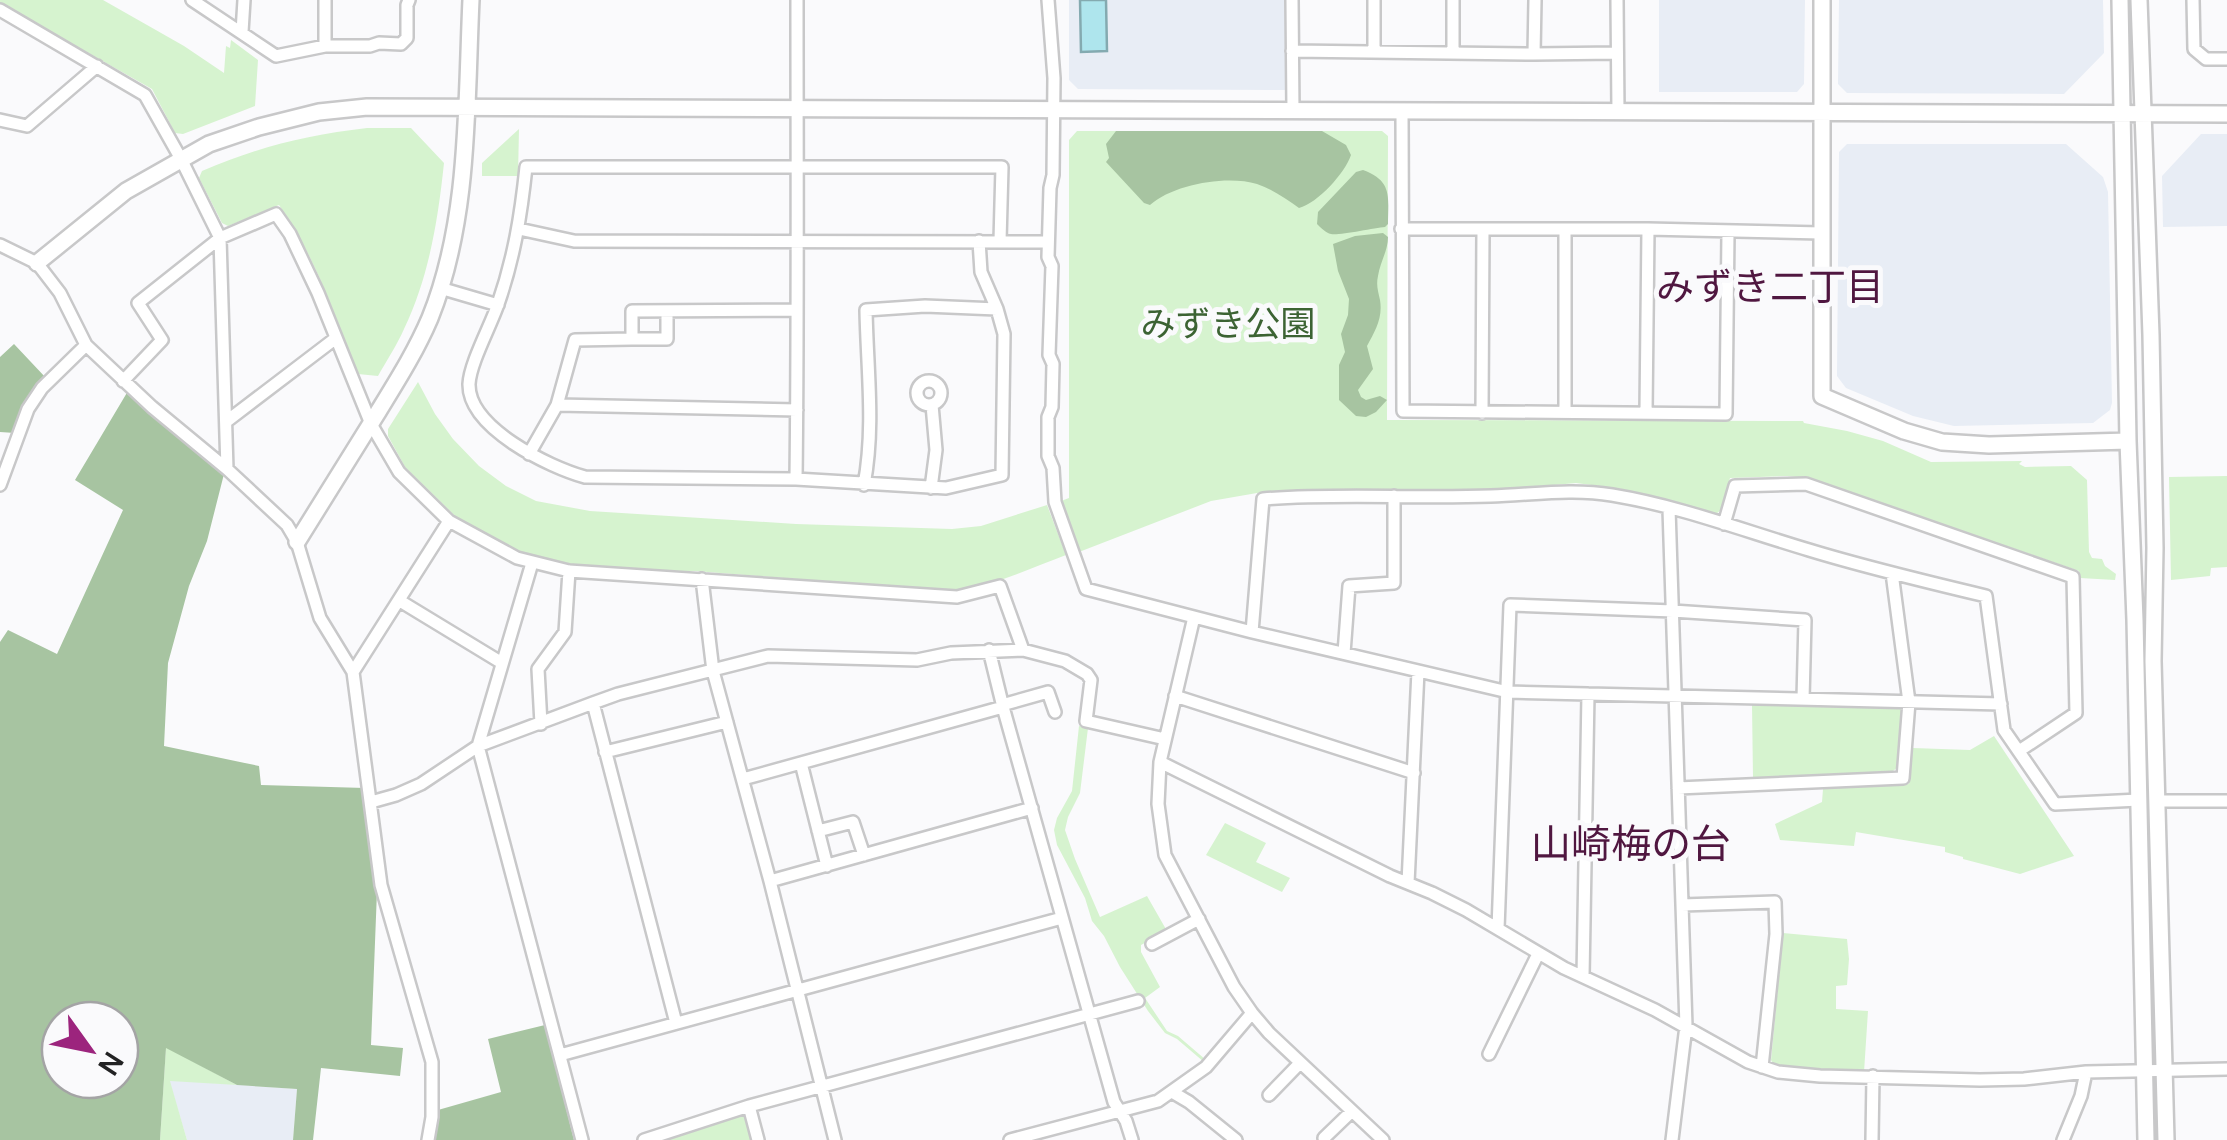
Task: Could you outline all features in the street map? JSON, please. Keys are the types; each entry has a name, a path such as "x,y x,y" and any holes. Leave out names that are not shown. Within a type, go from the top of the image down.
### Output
{"street":[{"path":"192,0 276,56 325,46 401,44 407,38 409,0"},
{"path":"242,32 244,0"},
{"path":"325,0 325,46"},
{"path":"297,542 417,345 440,288 460,193 471,0"},
{"path":"796,479 797,0"},
{"path":"1048,0 1054,111 1048,242 1052,266 1048,355 1053,364 1048,456 1053,468 1055,502 1086,589 1508,692 2001,704"},
{"path":"1292,0 1293,111"},
{"path":"1374,0 1374,52"},
{"path":"1454,0 1454,53"},
{"path":"1534,0 1534,54"},
{"path":"1617,0 1618,112"},
{"path":"1822,0 1822,396 1904,431 1942,442 1989,445 2128,441"},
{"path":"2120,0 2128,441 2166,1070 2166,1140"},
{"path":"2139,0 2154,469 2146,1140"},
{"path":"2193,0 2194,49 2206,58 2227,59"},
{"path":"0,10 145,94 181,159 220,238 227,469"},
{"path":"1292,51 1617,54"},
{"path":"0,120 27,126 97,66"},
{"path":"37,263 126,191 209,144 320,112 367,107 2227,114"},
{"path":"1402,112 1403,411 1726,414 1728,232"},
{"path":"978,241 981,272 998,309 1004,334 1002,475 946,488 796,479 596,478 562,470 529,454 503,436 471,397 469,382 498,306 519,229 526,167 1002,167 1000,241"},
{"path":"123,380 162,340 138,304 220,238 276,214 318,293 371,424 399,472 449,521 516,558 569,570 956,597 1000,586 1024,650"},
{"path":"519,229 574,241 1048,242"},
{"path":"1401,229 1821,232"},
{"path":"1565,412 1566,229"},
{"path":"1646,412 1648,229"},
{"path":"1482,230 1482,413"},
{"path":"0,245 37,263 60,293 86,345 287,525 297,542 320,618 353,672 381,885 432,1062 428,1140"},
{"path":"440,288 498,306"},
{"path":"864,485 870,421 866,310 925,306 998,309"},
{"path":"632,339 632,311 797,310"},
{"path":"529,454 557,404 575,340 667,339 667,312"},
{"path":"227,421 336,338"},
{"path":"0,485 28,409 42,388 86,345"},
{"path":"557,404 797,410"},
{"path":"931,488 936,450 932,405"},
{"path":"1724,524 1736,486 1806,484 2073,577 2076,713 2019,751"},
{"path":"1252,632 1263,499 1586,491 1614,495 1986,596 2004,730 2055,804 2227,801"},
{"path":"1344,653 1349,586 1394,583 1394,496"},
{"path":"1669,509 1686,1026 1672,1140"},
{"path":"353,672 449,521"},
{"path":"532,563 478,746 582,1140"},
{"path":"541,724 538,669 565,632 569,570"},
{"path":"1678,788 1903,778 1910,702 1892,573"},
{"path":"702,579 713,671 835,1140"},
{"path":"400,601 502,663"},
{"path":"1498,929 1510,606 1805,620 1803,699"},
{"path":"1194,617 1160,762 1158,804 1165,855 1234,987 1252,1013 1268,1033 1383,1140"},
{"path":"371,802 421,784 478,746 593,703 768,656 917,660 989,650 1024,650 1065,661 1087,674 1091,680 1086,720 1165,739"},
{"path":"989,650 1114,1102 1132,1140"},
{"path":"1408,883 1418,671"},
{"path":"742,779 1048,692 1055,712"},
{"path":"1583,976 1588,694"},
{"path":"1175,696 1414,773"},
{"path":"593,703 676,1023"},
{"path":"606,752 727,722"},
{"path":"1160,762 1466,910 1538,954 1686,1026 1748,1062 1778,1072 2024,1079 2086,1072 2227,1070"},
{"path":"801,763 827,866"},
{"path":"770,882 1032,808"},
{"path":"818,831 853,822 864,855"},
{"path":"1682,905 1775,902 1776,934 1762,1067"},
{"path":"560,1054 1062,918"},
{"path":"1152,944 1198,919"},
{"path":"1489,1054 1538,954"},
{"path":"644,1140 749,1106 1138,1000"},
{"path":"1010,1140 1158,1101 1206,1067 1252,1013"},
{"path":"1269,1095 1300,1064"},
{"path":"2063,1140 2086,1072"},
{"path":"1872,1140 1873,1076"},
{"path":"1172,1092 1236,1140"},
{"path":"749,1106 758,1140"},
{"path":"1324,1138 1350,1112"}],"shaded area":[{"path":"1069,0 1287,0 1287,90 1078,89 1069,80"},
{"path":"1659,0 1805,0 1804,84 1797,92 1659,92"},
{"path":"1839,0 2103,0 2104,53 2064,94 1847,93 1838,84"},
{"path":"2201,134 2227,134 2227,226 2163,227 2162,176"},
{"path":"1847,144 2066,144 2103,177 2108,192 2110,410 2093,423 1954,426 1913,416 1846,388 1837,376 1839,152"},
{"path":"169,1080 297,1089 293,1140 187,1140"}],"green space":[{"path":"0,0 103,0 224,73 226,46 230,48 231,40 258,60 255,106 183,134 175,133 152,89"},
{"path":"367,128 411,128 444,163 435,227 420,289 378,376 358,374 314,266 279,205 228,226 222,223 199,178 202,171 263,149"},
{"path":"519,129 518,176 482,176 482,163"},
{"name":"みずき公園","path":"1077,131 1382,131 1388,136 1387,420 1803,421 1883,441 1931,462 2022,461 2019,464 2025,467 2071,466 2087,480 2089,552 2116,574 2115,580 2080,578 2079,571 1808,478 1787,476 1730,478 1721,510 1716,514 1622,489 1576,483 1509,489 1257,493 1211,501 1079,552 1061,501 1069,498 1069,140"},
{"path":"1116,131 1322,131 1346,145 1351,155 1330,186 1299,208 1263,186 1245,181 1201,183 1150,205 1106,162 1106,144"},
{"path":"1363,170 1380,179 1387,191 1388,224 1348,233 1327,232 1317,224 1318,212 1356,172"},
{"path":"1383,233 1388,237 1377,279 1381,307 1367,346 1373,369 1358,390 1366,400 1380,396 1387,400 1376,412 1356,416 1339,400 1339,365 1345,352 1341,334 1349,299 1333,244 1355,236"},
{"path":"14,344 46,378 15,433 0,432 0,357"},
{"path":"418,382 453,439 479,466 536,501 590,511 952,529 981,526 1047,505 1066,555 991,583 945,591 574,565 520,552 456,517 405,467 388,429"},
{"path":"128,391 224,474 168,663 164,746 259,766 261,785 365,788 377,891 371,1045 403,1048 400,1076 321,1068 313,1140 293,1140 297,1089 237,1085 166,1048 160,1140 0,1140 0,642 8,630 57,654 123,510 75,480"},
{"path":"2227,476 2227,567 2211,568 2210,576 2171,580 2169,477"},
{"path":"1752,705 1899,707 1903,712 1898,767 1893,771 1753,778"},
{"path":"1079,726 1088,728 1080,793 1065,830 1075,859 1100,917 1147,896 1167,931 1141,945 1160,987 1145,998 1167,1031 1178,1036 1204,1062 1165,1033 1148,1011 1092,921 1085,898 1057,845 1054,830 1072,791"},
{"path":"1994,736 2074,856 2020,874 1963,859 1945,852 1945,847 1856,832 1854,846 1780,840 1775,824 1822,802 1823,789 1909,784 1913,748 1970,750"},
{"path":"1225,823 1266,843 1256,862 1290,878 1282,892 1206,855"},
{"path":"1783,933 1847,939 1847,985 1836,986 1836,1009 1868,1011 1864,1072 1774,1066 1771,1060"},
{"path":"545,1025 574,1140 433,1140 438,1110 501,1092 488,1039"},
{"path":"166,1047 237,1085 170,1081 187,1140 160,1140"},
{"path":"742,1115 748,1119 754,1140 665,1140"}],"water":[{"path":"1080,0 1106,0 1107,51 1081,52"}],"district":[{"name":"みずき二丁目","path":"1770,287"},
{"name":"山崎梅の台","path":"1631,844"}]}
